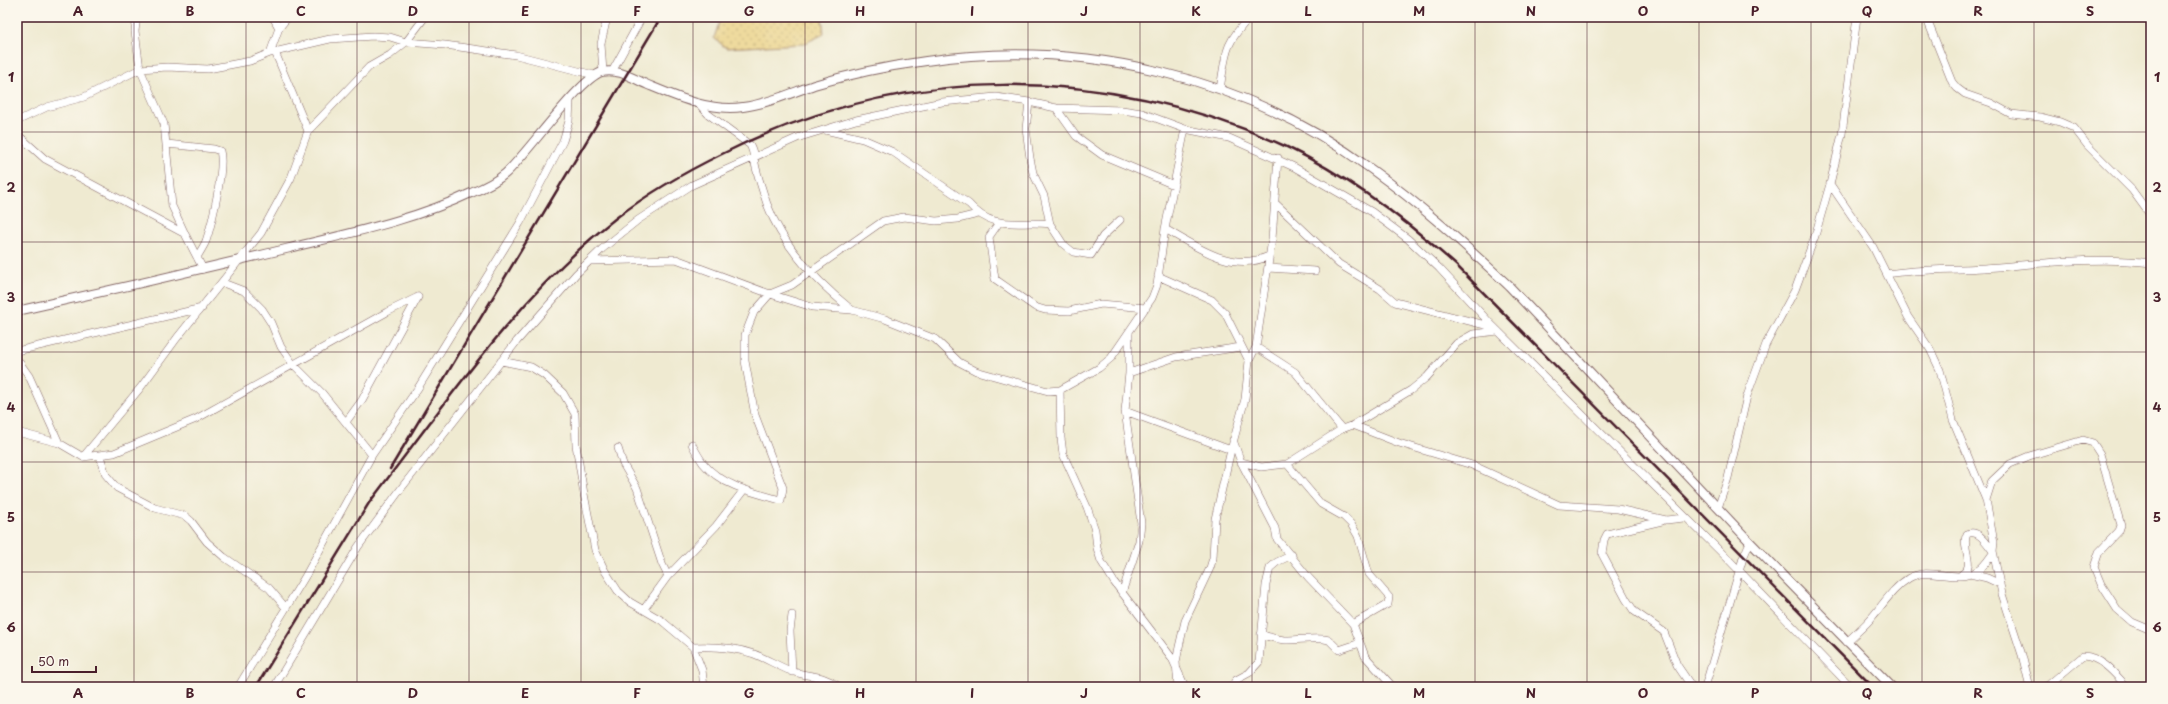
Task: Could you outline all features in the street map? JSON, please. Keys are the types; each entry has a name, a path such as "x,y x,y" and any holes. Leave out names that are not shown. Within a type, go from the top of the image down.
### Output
{"street":[{"path":"137,17 135,31 140,69 158,106 164,124 172,206 203,269"},
{"path":"273,17 280,28"},
{"path":"288,17 280,28 273,53 308,131"},
{"path":"83,457 108,429 177,338 241,260 261,233 291,178 308,131 360,76 406,42 425,17"},
{"path":"603,72 601,44 607,17"},
{"path":"613,70 642,17"},
{"path":"1220,89 1226,50 1230,41 1250,17"},
{"path":"1718,508 1728,478 1747,396 1766,344 1795,290 1815,236 1830,184 1842,134 1857,17"},
{"path":"1926,17 1952,82 1957,88 1965,94 1991,103 2011,114 2040,117 2060,122 2074,128 2088,146 2132,190 2151,216"},
{"path":"17,121 47,107 84,97 140,69 167,67 208,69 250,61 273,53 330,39 373,36 390,37 406,42 445,44 516,55 594,75"},
{"path":"17,311 241,260 434,209 473,192 501,177 594,75 603,72 613,70 665,92 698,103 728,109 747,107 819,84 850,76 922,61 981,54 1057,55 1097,59 1174,76 1220,89 1290,120 1327,140 1368,167 1420,207 1472,251 1509,286 1750,542 1892,687"},
{"path":"274,687 358,547 412,474 501,361 571,279 638,220 692,185 797,138 856,120 942,102 996,97 1056,108 1122,110 1142,113 1185,129 1229,138 1278,158 1372,212 1408,239 1439,268 1496,329 1684,518 1740,572 1852,687"},
{"path":"238,687 336,522 372,455 418,388 520,223 563,141 569,121 570,100"},
{"path":"1029,102 1026,129 1033,174 1044,196 1050,224 1063,244 1073,252 1091,255 1103,236 1120,220"},
{"path":"698,103 708,114 746,141 753,151 767,205 788,245 830,292 852,310"},
{"path":"1056,108 1076,136 1102,155 1174,184"},
{"path":"590,261 676,259 770,294 812,307 852,310 885,319 935,339 959,362 976,371 1048,391 1060,390 1099,368 1111,358 1129,334 1152,298 1158,276 1165,229 1185,129"},
{"path":"825,130 863,139 893,152 969,204 978,214 998,224 1032,222 1050,224"},
{"path":"17,134 45,160 185,234"},
{"path":"167,144 214,149 220,151 221,154 220,173 212,217 206,242 197,257"},
{"path":"1178,687 1178,647 1185,621 1210,568 1213,558 1215,519 1230,450 1245,399 1249,361 1256,347 1268,268 1278,158"},
{"path":"1830,184 1873,247 1908,317 1930,349 1940,370 1953,420 1986,500 1993,535 1993,552 2000,584 2030,687"},
{"path":"1275,204 1339,264 1380,289 1395,302 1496,329"},
{"path":"692,444 704,464 743,490 781,500 783,488 755,415 745,361 745,335 754,312 770,294 792,285 810,270 884,221 904,217 936,221 958,219 978,214"},
{"path":"998,224 989,237 995,279 1035,307 1057,312 1078,310 1101,304 1146,308"},
{"path":"1165,229 1218,258 1248,263 1269,256"},
{"path":"1887,274 1916,270 1966,269 2091,261 2151,263"},
{"path":"1268,268 1315,271"},
{"path":"1158,276 1212,300 1225,313 1249,361"},
{"path":"223,282 244,291 262,308 271,323 281,347 293,364 322,393 372,455"},
{"path":"17,432 59,443 83,457 114,454 196,419 293,364 418,297 362,400 346,422"},
{"path":"17,351 202,308"},
{"path":"1242,462 1261,468 1288,464 1342,429 1353,425 1411,390 1427,377 1457,343 1473,334 1496,329"},
{"path":"1122,593 1139,541 1141,523 1125,411 1129,373 1129,334"},
{"path":"1129,373 1176,357 1241,347"},
{"path":"1256,347 1295,372 1342,429"},
{"path":"17,359 29,376 59,443"},
{"path":"501,361 531,367 544,375 563,393 575,414 576,445 595,550 605,571 618,591 630,602 644,609 676,632 693,647 702,670 704,687"},
{"path":"1060,390 1061,438 1064,454 1087,507 1095,530 1097,548 1101,561 1122,593 1172,658 1185,687"},
{"path":"1125,411 1230,450"},
{"path":"1353,425 1399,443 1472,465 1559,505 1618,509 1666,520"},
{"path":"1233,440 1242,462 1268,512 1278,539 1318,590 1353,624 1365,656 1392,687"},
{"path":"1986,500 1992,481 2010,464 2072,442 2083,440 2093,443 2100,454 2117,506 2121,525 2119,531 2098,552 2094,567 2101,584 2117,610 2132,622 2151,630"},
{"path":"618,448 623,464 636,488 657,550 668,576"},
{"path":"100,456 106,475 117,488 155,508 185,516 191,520 207,542 224,557 269,588 286,608"},
{"path":"1288,464 1321,504 1344,517 1351,524 1358,536 1369,574 1389,597 1388,604 1353,624"},
{"path":"644,609 668,576 716,526 743,490"},
{"path":"1684,518 1666,520 1607,534 1604,540 1602,554 1634,611 1664,632 1677,665 1692,687"},
{"path":"1962,574 1967,570 1969,562 1965,545 1968,534 1973,532 1979,534 1993,552"},
{"path":"1705,687 1743,558 1750,542"},
{"path":"1970,574 1981,569 1993,552"},
{"path":"1231,687 1236,680 1249,673 1259,662 1261,634 1270,568 1277,562 1292,555"},
{"path":"1847,642 1873,616 1891,594 1909,578 1917,574 1953,576 1970,574 2000,584"},
{"path":"792,615 790,631 792,672"},
{"path":"1261,634 1278,641 1329,640 1339,650 1360,643"},
{"path":"693,647 715,646 734,648 755,655 792,672 819,676 840,687"},
{"path":"2046,687 2083,656 2090,656 2108,667 2127,687"}],"sand":[{"path":"721,17 822,17 824,34 803,44 726,48 714,38"}],"railway":[{"path":"390,469 661,17"},
{"path":"369,503 454,390 515,316 547,281 581,248 616,218 668,183 722,154 790,124 860,103 931,90 1003,85 1075,88 1146,100 1217,119 1287,147 1355,185 1376,200 1457,266 1873,687"},
{"path":"256,687 372,498"}]}
